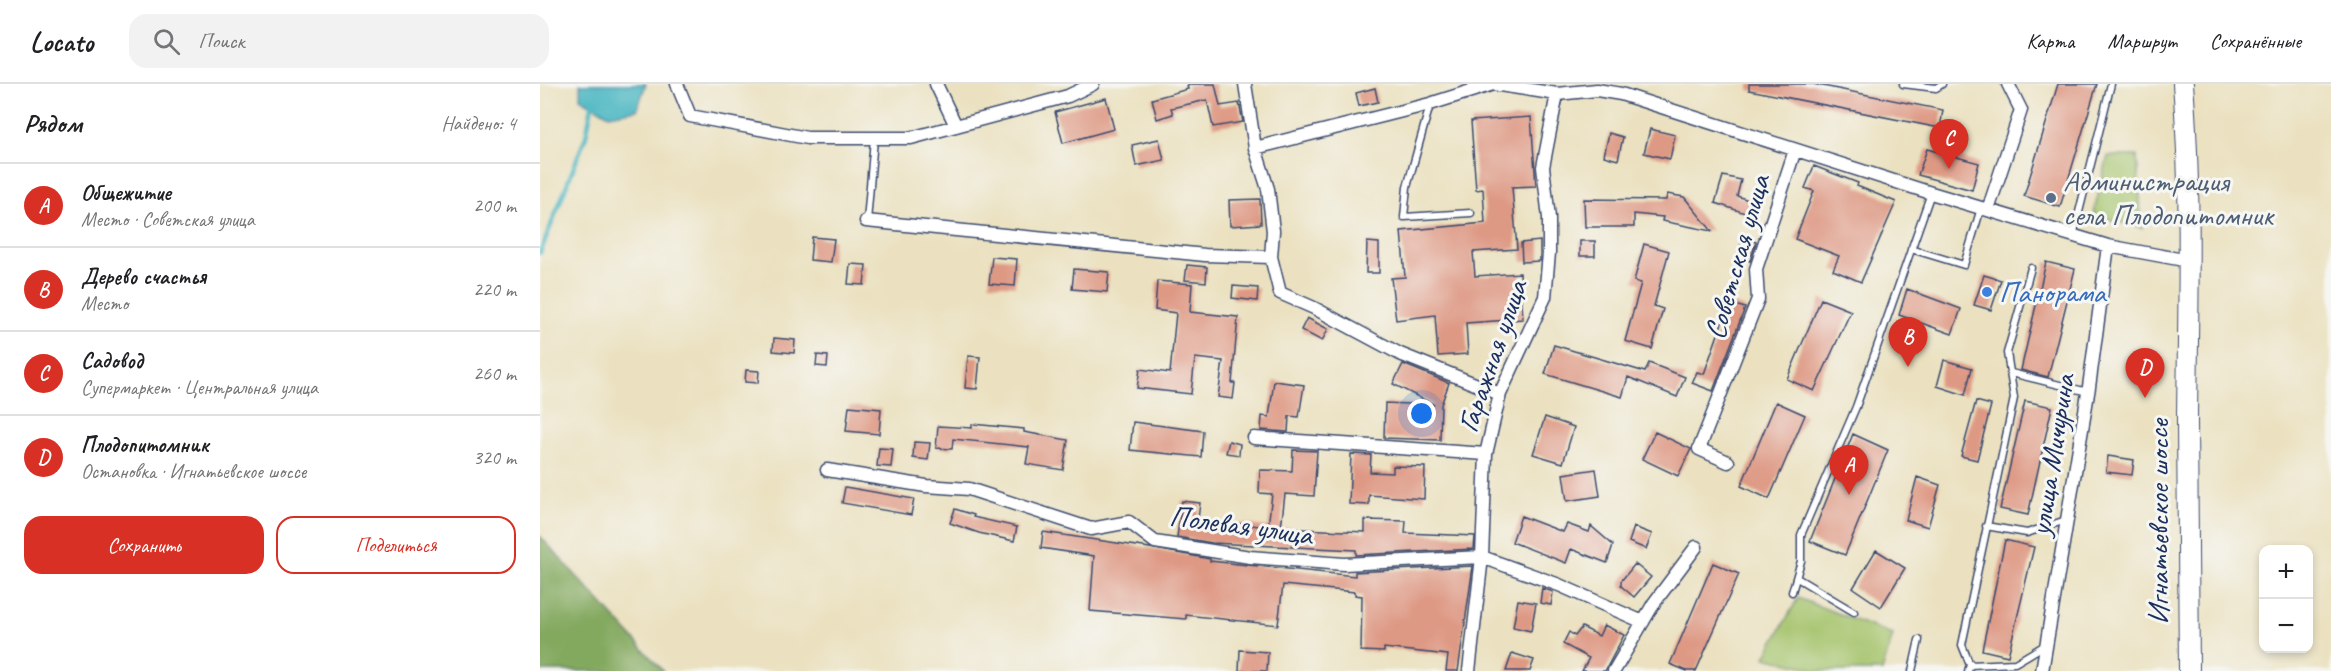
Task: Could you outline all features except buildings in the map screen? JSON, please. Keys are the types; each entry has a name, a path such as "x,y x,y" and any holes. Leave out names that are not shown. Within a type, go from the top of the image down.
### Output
{"main road":[{"name":"Игнатьевское шоссе","path":"2183,84 2187,125 2189,261 2187,421 2189,671"}],"street":[{"path":"676,84 690,116 807,138 910,138 1068,96 1089,85"},
{"path":"936,84 956,126"},
{"path":"1245,84 1255,148 1268,189 1273,231 1271,257 1280,293 1314,308 1400,354 1500,394"},
{"path":"1255,148 1430,104 1492,84 1557,94 1623,89 1795,150 1931,193 2108,246 2189,261"},
{"path":"1984,209 2021,110 2008,84"},
{"name":"Гаражная улица","path":"1469,671 1482,557 1486,454 1500,394 1545,297 1549,218 1543,166 1557,94"},
{"name":"Советская улица","path":"1728,462 1699,449 1758,299 1756,269 1795,150"},
{"path":"866,222 1205,255 1271,257"},
{"name":"улица Мичурина","path":"2042,671 2088,392 2108,246"},
{"path":"1254,438 1486,454"},
{"name":"Полевая улица","path":"826,470 926,486 969,489 1091,529 1129,522 1155,542 1250,557 1344,564 1482,557"},
{"path":"1614,671 1654,603 1696,547"},
{"path":"1482,557 1559,585 1643,622"}],"lane":[{"path":"1903,84 1936,88 1942,84"},
{"path":"2073,236 2111,84"},
{"path":"1430,104 1407,187 1404,217 1471,213"},
{"path":"866,222 874,138"},
{"path":"1792,592 1801,561 1801,535 1856,407 1931,193"},
{"path":"1911,249 1964,265 1984,209"},
{"path":"2031,268 2007,353 2014,398 1962,645 1969,668 2015,663 2048,643"},
{"path":"2011,373 2088,392"},
{"path":"1986,526 2027,533 2068,519"},
{"path":"1797,578 1854,612"},
{"path":"1912,671 1919,640"}],"green space":[{"path":"2108,156 2137,156 2142,228 2093,215"},
{"path":"540,536 663,671 540,671"},
{"path":"1798,598 1893,635 1882,671 1814,671 1765,657"}],"water":[{"path":"580,84 646,84 637,110 609,115 580,98"}],"waterway":[{"path":"540,253 586,136 593,101"}],"place":[{"name":"Садовод","path":"1949,169"},
{"name":"Администрация села Плодопитомник","path":"2051,198"},
{"name":"Панорама","path":"1987,292"},
{"name":"Дерево счастья","path":"1908,367"},
{"name":"Плодопитомник","path":"2145,398"},
{"name":"Общежитие","path":"1849,495"}]}
